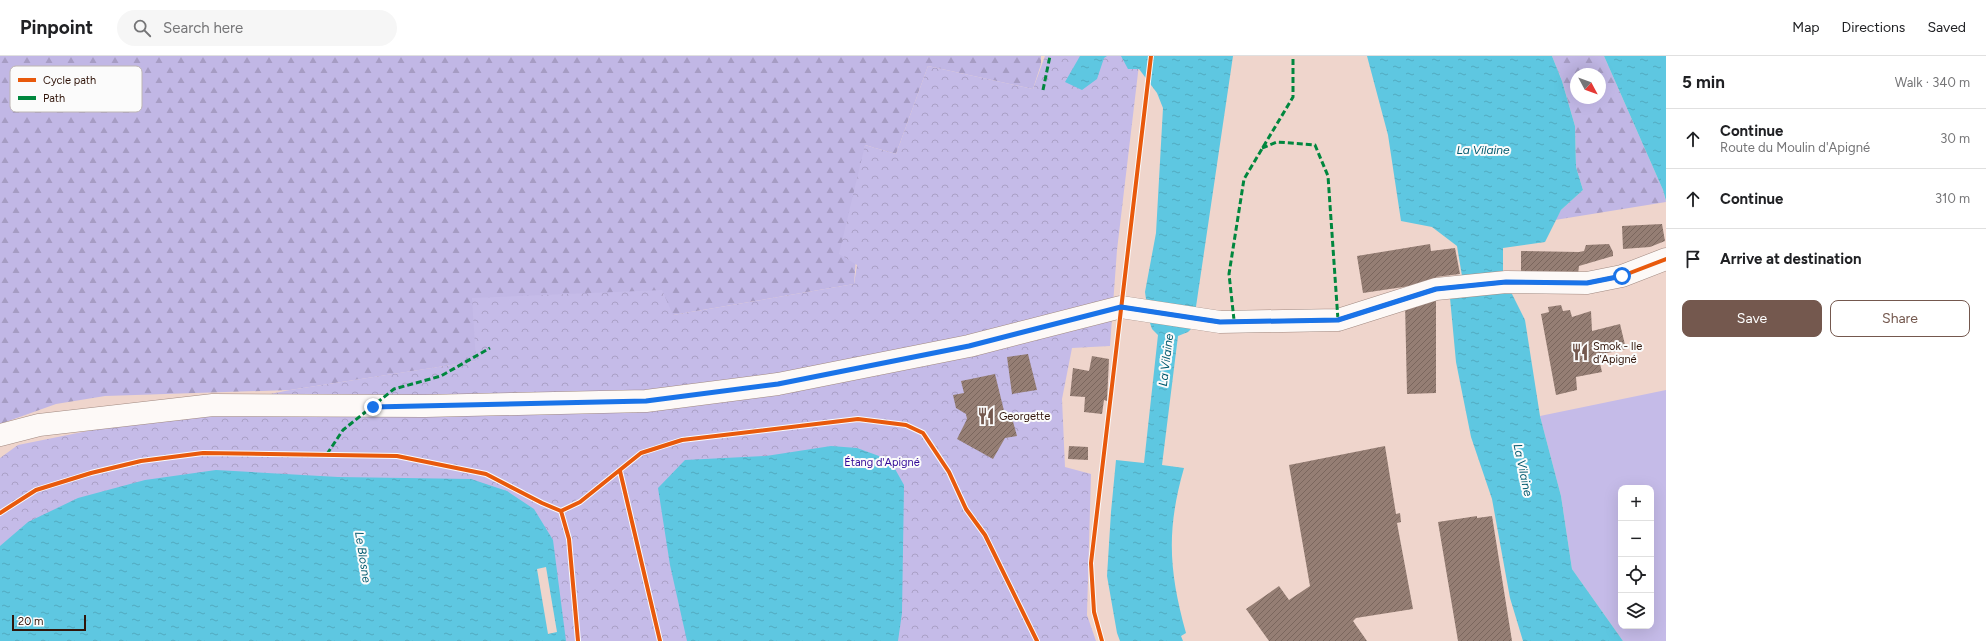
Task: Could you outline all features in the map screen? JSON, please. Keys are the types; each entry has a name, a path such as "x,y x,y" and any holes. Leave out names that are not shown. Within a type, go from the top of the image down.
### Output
{"street":[{"path":"0,435 39,425 213,405 425,406 646,401 778,384 969,346 1121,307 1220,322 1338,320 1436,289 1506,282 1587,283 1622,276 1666,259"}],"green space":[{"path":"0,56 1041,56 1041,64 1033,89 928,66 896,154 865,145 854,284 673,315 473,298 477,361 290,390 105,396 56,404 0,424"},
{"name":"Étang d'Apigné","path":"1045,56 1140,56 1117,250 1110,346 1072,348 1062,399 1065,467 1091,474 1087,615 1096,641 0,641 0,458 18,445 290,390 476,361 472,298 662,290 673,315 854,284 857,265 839,254 865,145 896,154 928,66 1033,89"},
{"path":"1552,56 1604,56 1663,190 1666,202 1555,220 1561,210 1583,190 1576,167 1575,126 1562,81"},
{"path":"1666,390 1666,641 1623,641 1572,569 1561,496 1540,416"}],"water":[{"path":"1080,56 1107,56 1104,58 1097,79 1082,90 1065,82"},
{"name":"La Vilaine","path":"1121,56 1233,56 1193,327 1188,332 1178,336 1162,465 1184,468 1174,512 1172,532 1173,570 1180,611 1186,633 1181,636 1183,641 1120,641 1117,633 1107,576 1116,460 1144,463 1158,335 1152,329 1149,320 1145,292 1156,233 1163,108 1157,93 1139,69 1128,69"},
{"name":"La Vilaine","path":"1367,56 1552,56 1562,81 1575,126 1576,167 1583,190 1561,210 1545,242 1503,248 1503,272 1506,282 1525,320 1540,416 1561,496 1572,569 1623,641 1523,641 1510,598 1492,499 1471,437 1456,362 1450,298 1462,276 1457,246 1432,227 1401,221 1388,135"},
{"path":"1604,56 1666,56 1666,201 1663,190"},
{"name":"Étang d'Apigné","path":"831,446 857,448 890,460 904,485 902,613 898,641 687,641 670,565 658,488 685,460 766,456"},
{"name":"Le Blosne","path":"216,470 338,477 471,479 507,491 534,509 553,540 566,641 0,641 0,546 28,522 78,498 145,480"}],"pier":[{"path":"546,567 557,632 548,634 537,569"}],"building":[{"path":"1662,224 1665,241 1650,247 1623,249 1622,226"},
{"path":"1430,244 1431,251 1455,248 1460,274 1436,277 1437,282 1363,293 1357,256"},
{"path":"1609,244 1613,252 1613,256 1579,266 1578,274 1521,276 1521,251 1579,252 1584,251 1586,245"},
{"path":"1436,301 1436,393 1407,394 1405,302"},
{"name":"Smok - Ile d’Apigné","path":"1561,305 1563,311 1570,310 1572,317 1591,311 1592,331 1620,324 1626,349 1598,355 1602,372 1576,377 1577,390 1556,395 1541,314 1549,312 1548,307"},
{"path":"1028,354 1037,390 1012,394 1007,357"},
{"path":"1092,356 1109,359 1107,401 1104,400 1102,414 1084,412 1085,397 1070,396 1073,368 1089,371"},
{"name":"Georgette","path":"995,374 1006,419 1012,418 1017,436 1005,438 993,459 957,439 967,419 966,414 956,408 953,395 964,393 961,381"},
{"path":"1069,446 1088,447 1088,460 1068,459"},
{"path":"1385,446 1396,514 1400,513 1401,522 1397,523 1413,609 1356,618 1353,621 1367,641 1269,641 1246,609 1279,586 1289,600 1310,586 1289,465"},
{"path":"1477,516 1477,518 1492,516 1512,641 1458,641 1438,522"}],"marked path":[{"path":"1043,90 1050,56"},
{"path":"1234,320 1229,274 1244,179 1293,97 1293,56"},
{"path":"1262,148 1277,142 1315,145 1328,176 1338,320"},
{"path":"327,454 343,430 394,389 441,376 490,348"}],"cycle path":[{"path":"1102,641 1094,612 1091,563 1151,56"},
{"path":"1121,307 1220,322 1338,320 1436,289 1506,282 1587,283 1622,276 1666,259"},
{"path":"0,513 36,490 91,473 141,461 203,453 397,456 486,474 542,503 561,511 580,502 641,453 682,440 858,419 906,425 923,433 949,472 966,509 985,535 1037,641"},
{"path":"620,471 660,641"},
{"path":"561,511 569,539 578,641"}],"place":[{"name":"Smok - Ile d’Apigné","path":"1580,352"},
{"name":"Georgette","path":"986,416"}],"route":[{"path":"373,407 646,401 778,384 969,346 1121,307 1220,322 1234,320 1338,320 1436,289 1506,282 1587,283 1622,276"}]}
